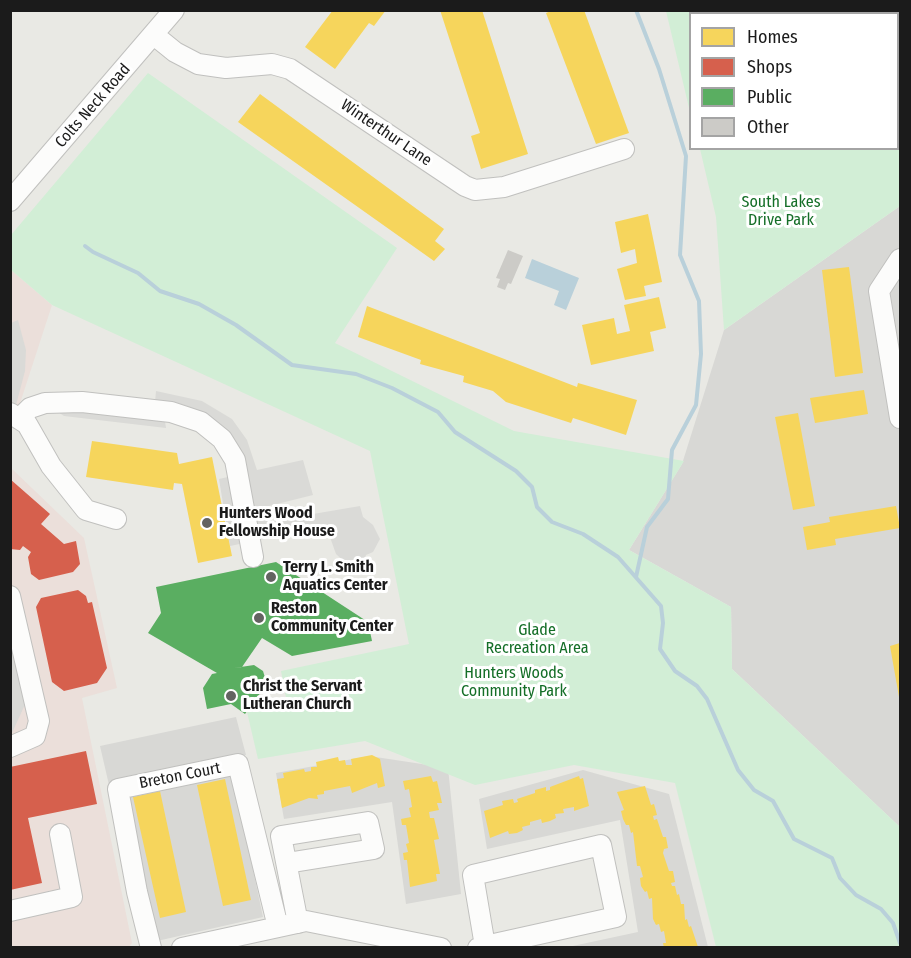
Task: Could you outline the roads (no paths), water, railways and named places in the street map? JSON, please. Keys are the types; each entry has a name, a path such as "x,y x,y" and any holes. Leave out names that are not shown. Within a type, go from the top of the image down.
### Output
{"street":[{"name":"Colts Neck Road","path":"10,201 174,10"},
{"name":"Winterthur Lane","path":"154,35 175,52 198,64 226,68 272,64 290,69 465,186 475,190 504,187 624,149"},
{"path":"900,259 879,291 900,418"},
{"path":"116,519 86,510 51,466 27,424 15,416 45,403 82,402 171,412 201,422 222,439 235,460 253,556"},
{"path":"10,596 39,721 34,736 10,747"},
{"name":"Breton Court","path":"151,948 137,892 118,789 238,764 278,927"},
{"path":"10,911 72,897 60,834"},
{"path":"601,845 616,917 482,947 473,875 601,845"},
{"path":"287,863 298,923"},
{"path":"182,948 306,921 441,948"}],"water":[{"path":"532,259 579,278 566,310 554,305 559,291 525,278"}],"waterway":[{"path":"636,10 659,69 686,156 680,255 699,301 701,354 696,405 672,450 668,499 647,527 636,577"},
{"path":"85,246 138,273 160,291 199,304 236,325 292,365 356,374 392,388 438,412 455,432 516,471 532,487 537,507 552,522 583,534 618,557 661,606 663,623 660,649 675,671 697,686 707,699 738,770 754,790 773,801 794,839 832,858 840,878 856,895 881,909 893,923 900,943"}],"place":[{"name":"Hunters Wood Fellowship House","path":"207,523"},
{"name":"Terry L. Smith Aquatics Center","path":"271,577"},
{"name":"Reston Community Center","path":"259,618"},
{"name":"Christ the Servant Lutheran Church","path":"231,696"}],"park label":[{"name":"South Lakes Drive Park","path":"781,212"},
{"name":"Glade Recreation Area","path":"537,640"},
{"name":"Hunters Woods Community Park","path":"514,683"}]}
